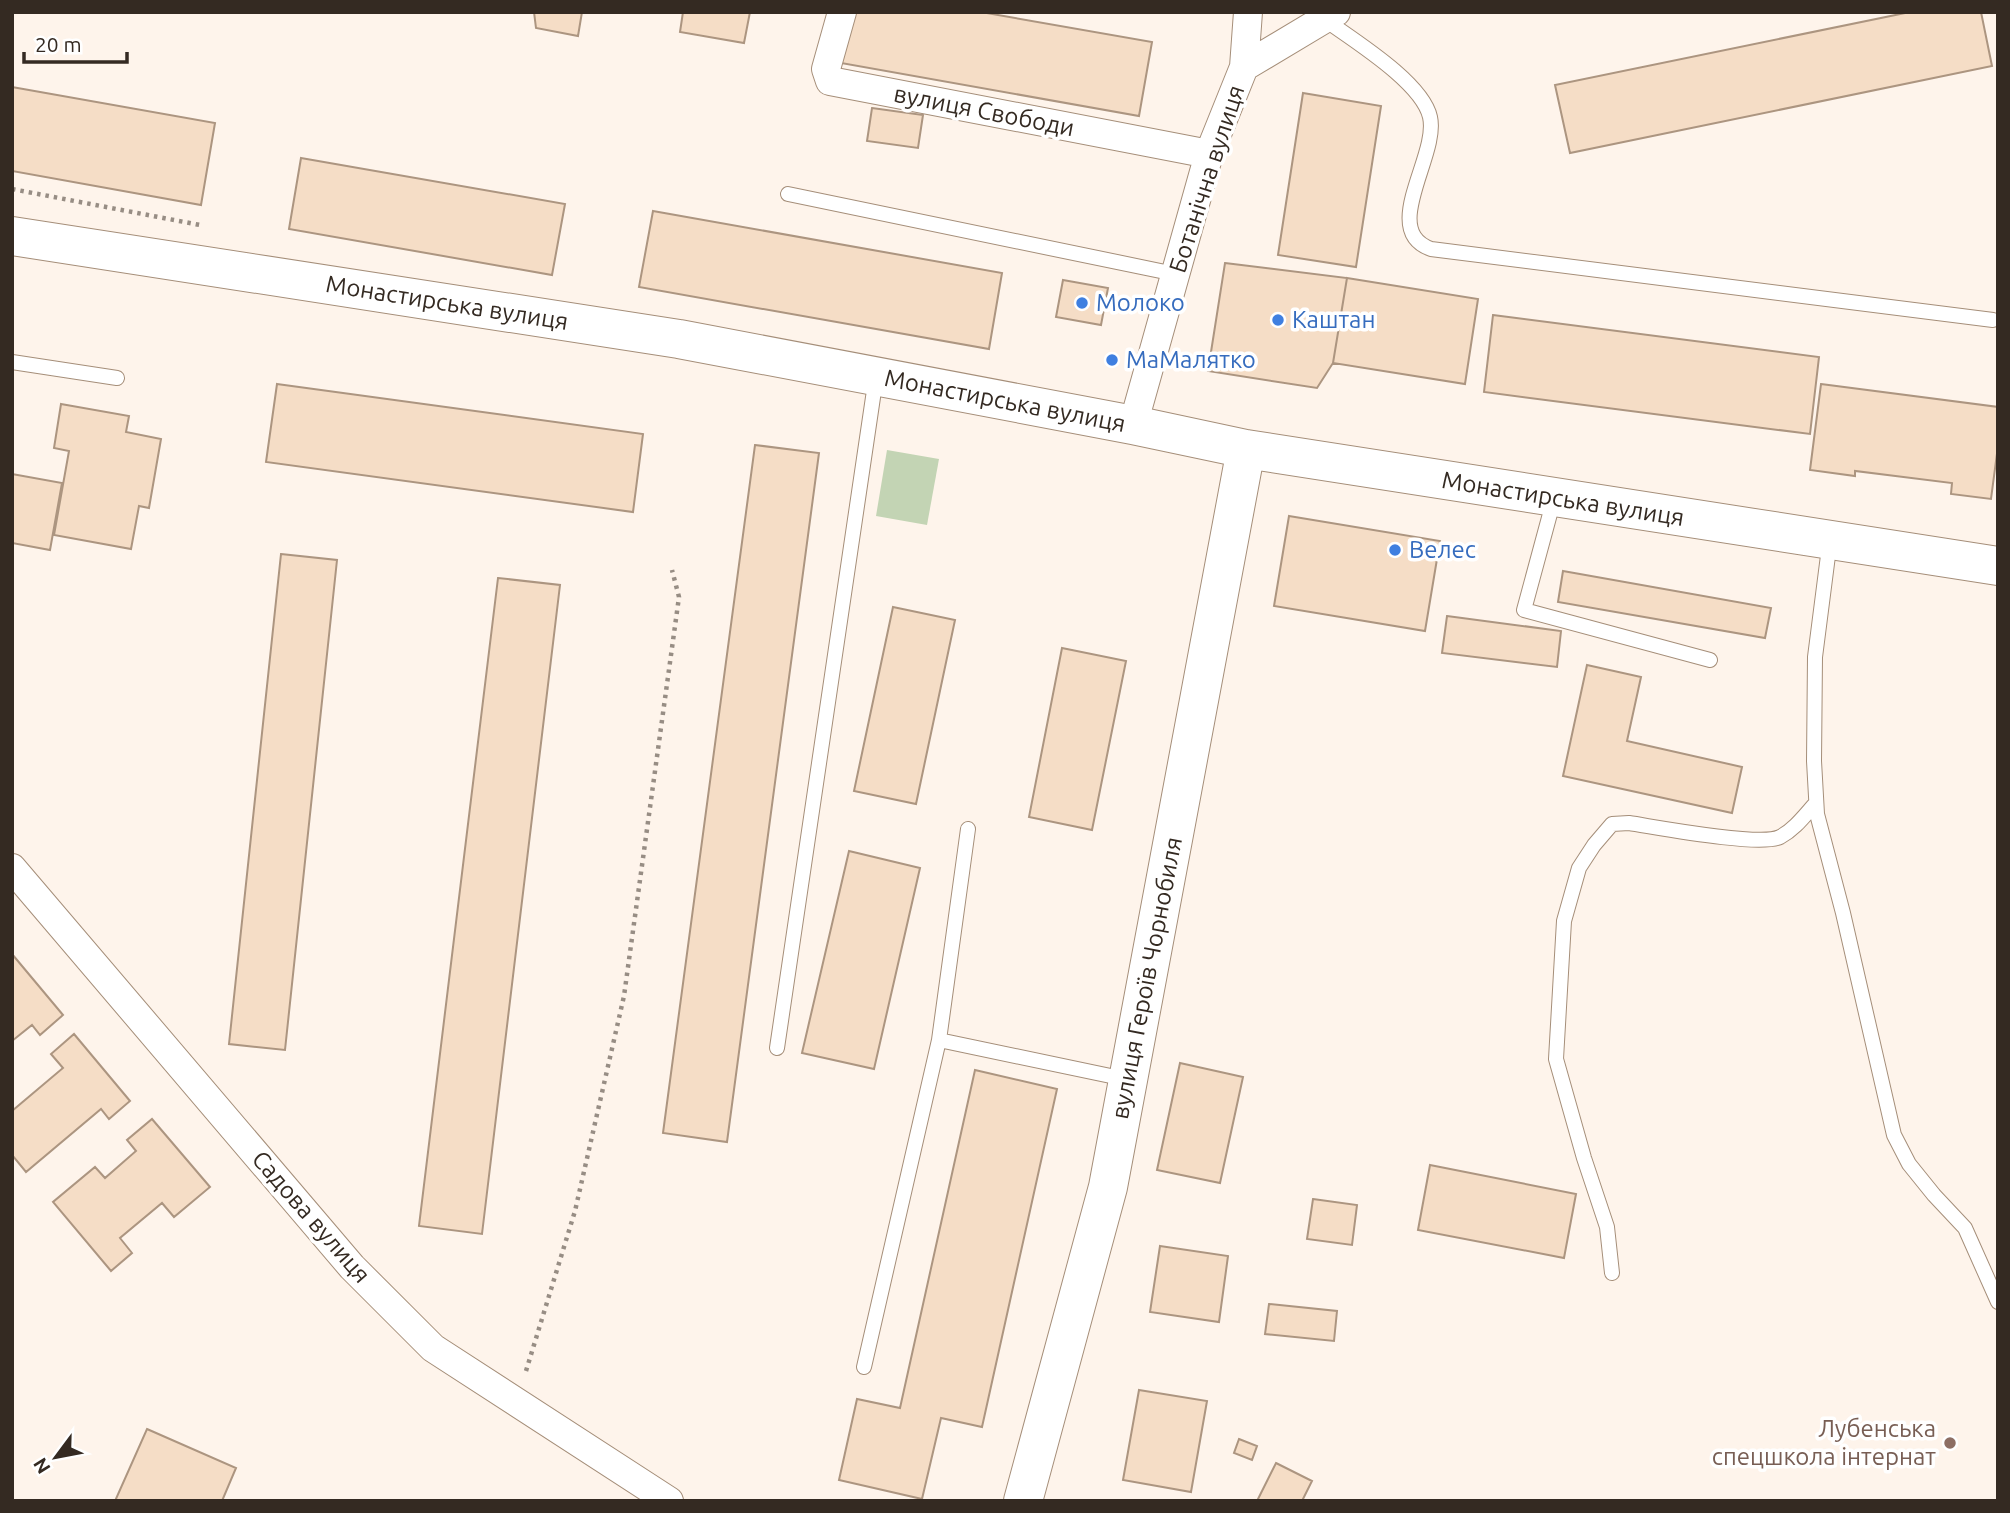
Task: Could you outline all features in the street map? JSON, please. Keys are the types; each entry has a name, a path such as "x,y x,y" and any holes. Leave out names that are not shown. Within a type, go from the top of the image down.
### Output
{"main road":[{"name":"Монастирська вулиця","path":"12,236 679,339 1246,449 1998,566"},
{"name":"вулиця Героїв Чорнобиля","path":"1023,1501 1108,1187 1246,449"}],"street":[{"name":"вулиця Свободи","path":"842,12 826,69 830,81 1209,154"},
{"name":"Ботанічна вулиця","path":"1133,425 1209,154 1244,67 1248,12"},
{"path":"1244,67 1330,16"},
{"name":"Садова вулиця","path":"12,868 352,1267 433,1348 668,1501"}],"lane":[{"path":"1330,16 1401,76 1420,98 1430,118 1429,144 1409,214 1411,233 1418,244 1432,249 1993,320"},
{"path":"788,194 1175,274"},
{"path":"12,362 117,378"},
{"path":"777,1048 876,376"},
{"path":"1554,498 1524,610 1710,660"},
{"path":"1830,540 1815,657 1816,803 1894,1135 1909,1164 1965,1228 1998,1302"},
{"path":"1612,1273 1607,1227 1556,1059 1564,921 1579,868 1612,824 1629,822 1744,840 1778,838 1797,825 1816,803"},
{"path":"864,1367 939,1040 968,829"},
{"path":"939,1040 1127,1079"}],"path":[{"path":"517,1402 575,1210 624,996 679,597 672,570"}],"green space":[{"path":"887,450 939,459 927,525 876,516"}],"building":[{"path":"534,12 582,12 578,36 536,28"},
{"path":"683,12 750,12 744,43 680,32"},
{"path":"850,12 981,12 1152,42 1139,116 841,63"},
{"path":"1910,12 1981,12 1992,66 1570,153 1555,85"},
{"path":"12,87 215,123 201,205 12,171"},
{"path":"1303,93 1381,106 1356,267 1278,255"},
{"path":"872,108 923,115 918,148 867,141"},
{"path":"301,158 565,204 552,275 289,229"},
{"path":"653,211 1002,273 989,349 639,287"},
{"name":"Каштан","path":"1225,263 1347,278 1333,363 1317,388 1208,371"},
{"path":"1347,278 1478,299 1465,384 1333,363"},
{"name":"Молоко","path":"1063,280 1108,288 1101,325 1056,317"},
{"path":"1493,315 1819,357 1810,434 1484,392"},
{"path":"277,384 643,434 633,512 266,462"},
{"path":"1821,384 1998,407 1998,446 1991,499 1951,494 1952,483 1855,471 1855,476 1810,470"},
{"path":"61,404 129,416 126,432 161,439 149,508 139,506 131,549 54,535 69,451 54,448"},
{"path":"755,445 819,453 727,1142 663,1133"},
{"path":"12,474 62,483 50,550 12,543"},
{"path":"1289,516 1440,541 1425,631 1274,606"},
{"path":"281,554 337,560 285,1050 229,1044"},
{"path":"1563,571 1771,608 1765,638 1558,602"},
{"path":"498,578 560,585 482,1234 419,1226"},
{"path":"893,607 955,620 916,804 854,791"},
{"path":"1447,616 1561,631 1557,667 1442,653"},
{"path":"1062,648 1126,661 1092,830 1029,817"},
{"path":"1587,665 1641,677 1627,741 1742,767 1732,813 1563,776"},
{"path":"849,851 920,868 874,1069 802,1053"},
{"path":"12,954 63,1015 40,1035 32,1025 12,1041"},
{"path":"74,1034 130,1101 109,1119 101,1109 26,1172 12,1155 12,1111 63,1068 51,1054"},
{"path":"1180,1063 1243,1077 1220,1183 1157,1170"},
{"path":"975,1070 1057,1089 982,1427 941,1418 922,1499 839,1480 857,1399 900,1408"},
{"path":"152,1119 210,1187 174,1217 162,1203 120,1238 132,1253 111,1271 53,1202 95,1167 105,1178 136,1151 127,1140"},
{"path":"1430,1165 1576,1194 1564,1258 1418,1230"},
{"path":"1313,1199 1357,1205 1352,1245 1307,1239"},
{"path":"1160,1246 1228,1256 1219,1322 1150,1312"},
{"path":"1269,1304 1337,1311 1334,1341 1265,1334"},
{"path":"1139,1390 1207,1401 1191,1492 1123,1480"},
{"path":"147,1429 236,1468 222,1501 115,1501"},
{"path":"1239,1439 1257,1446 1252,1460 1234,1453"},
{"path":"1276,1463 1312,1481 1302,1501 1257,1501"}],"place":[{"name":"Молоко","path":"1082,303"},
{"name":"Каштан","path":"1278,320"},
{"name":"МаМалятко","path":"1112,360"},
{"name":"Велес","path":"1395,550"},
{"name":"Лубенська спецшкола інтернат","path":"1950,1443"}]}
